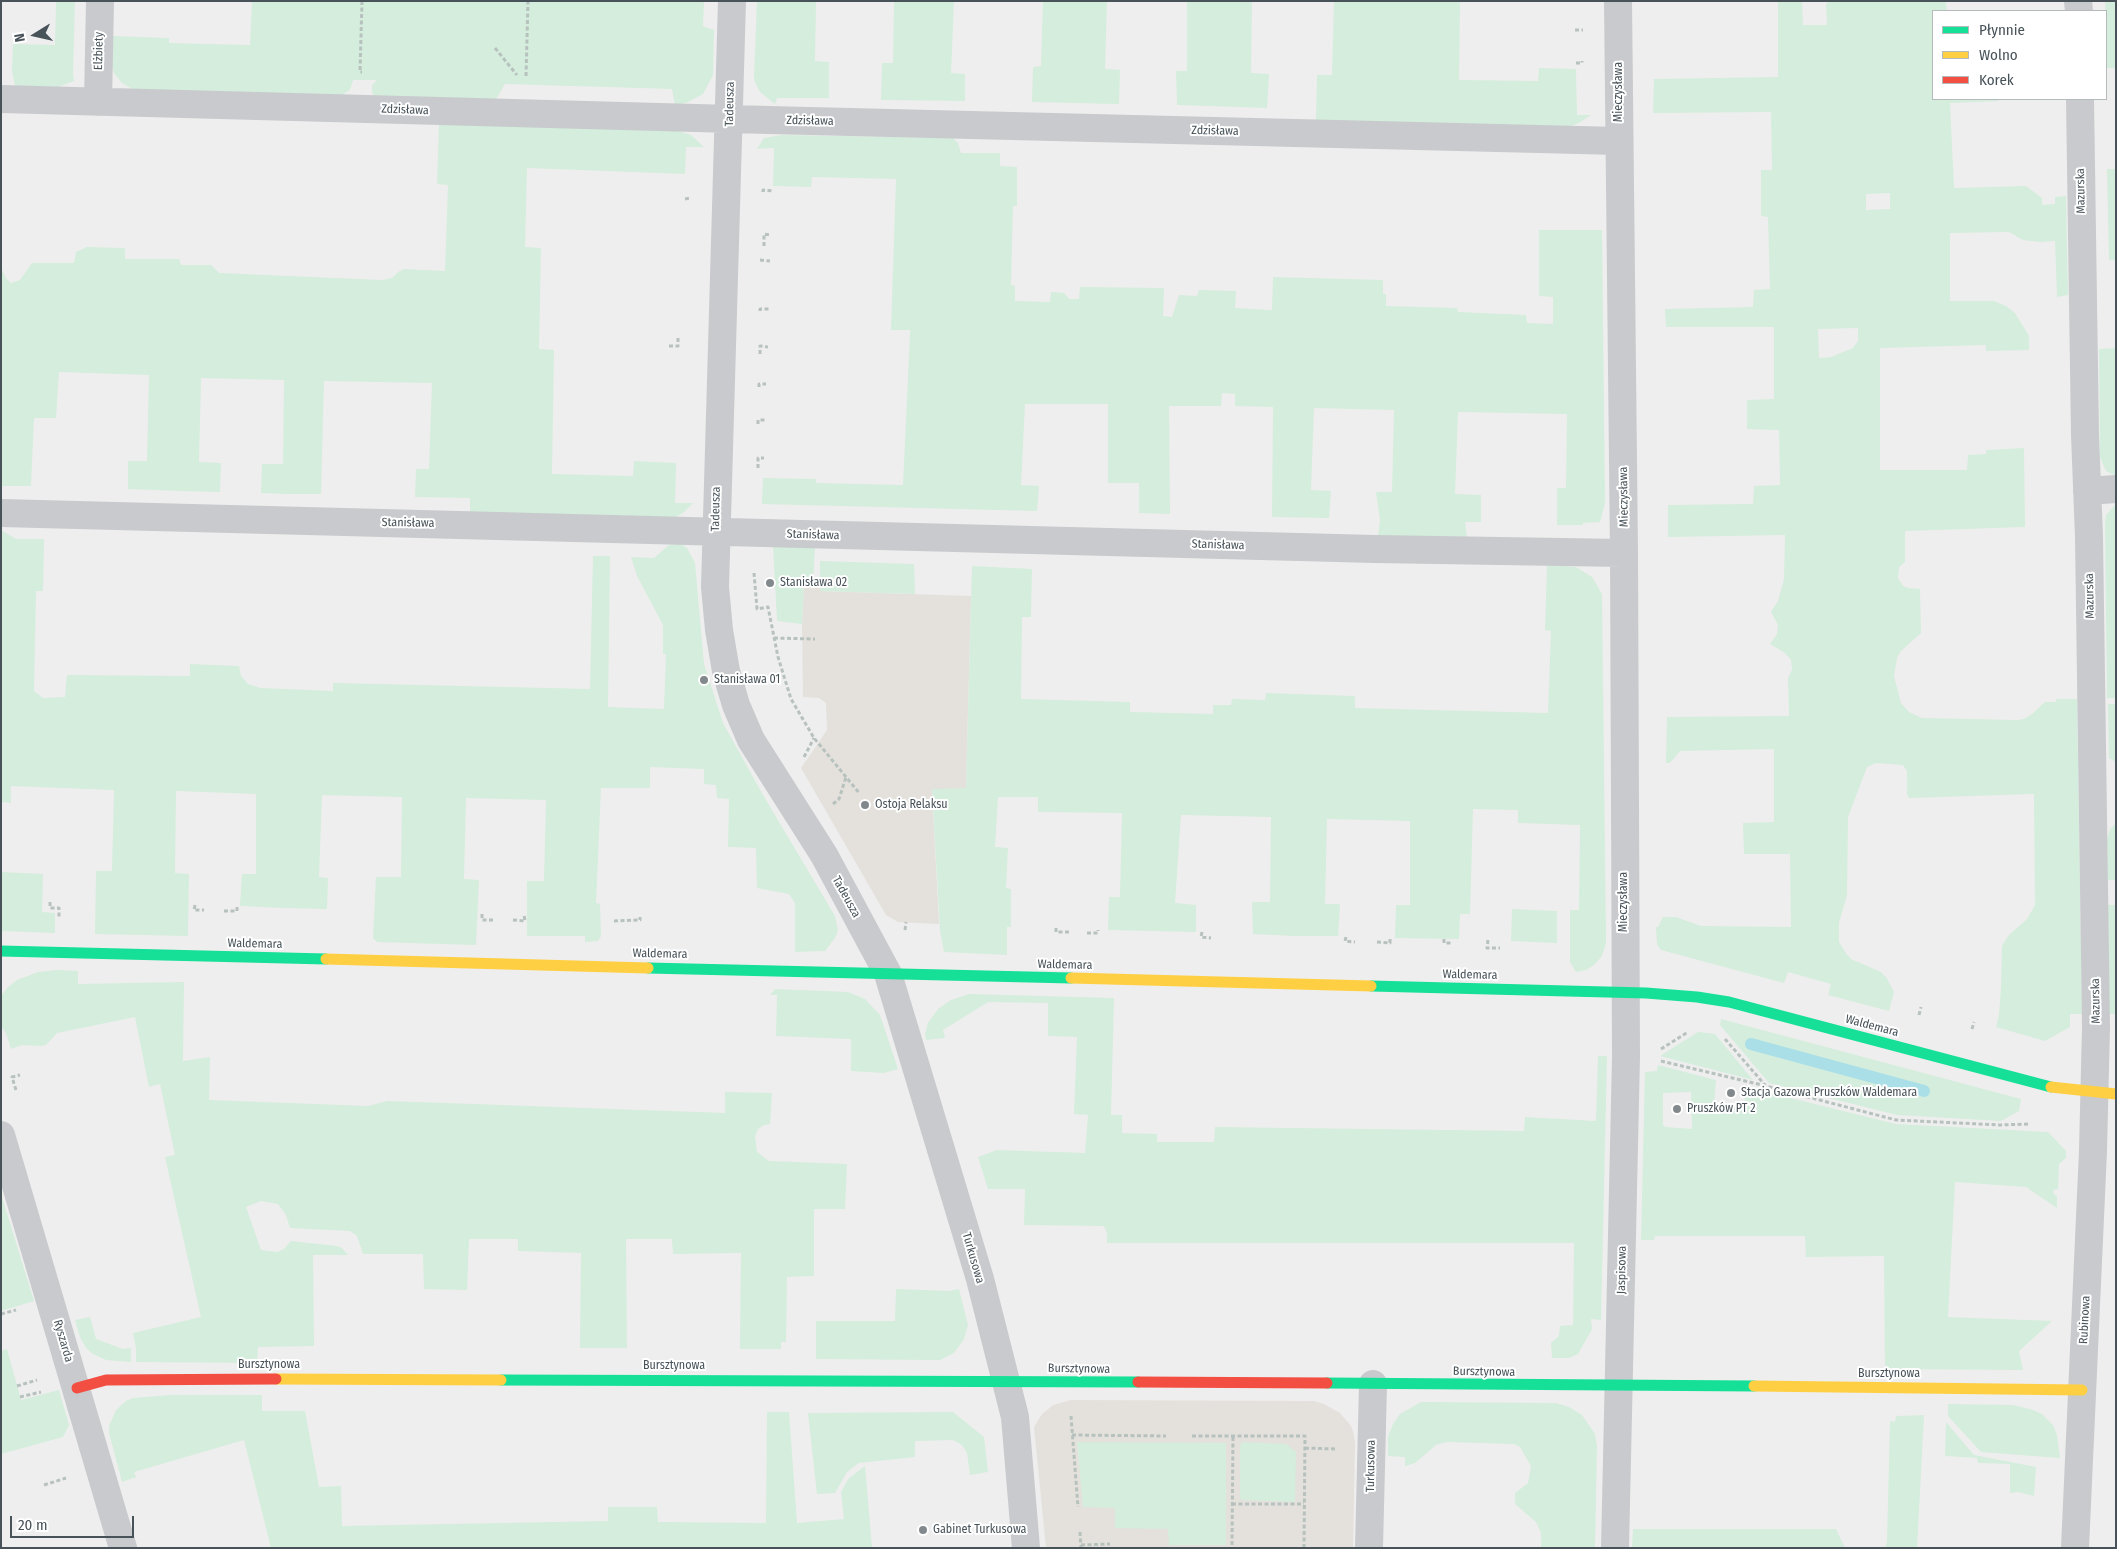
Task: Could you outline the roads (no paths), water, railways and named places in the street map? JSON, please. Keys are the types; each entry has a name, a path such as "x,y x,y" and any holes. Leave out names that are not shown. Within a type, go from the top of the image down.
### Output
{"street":[{"name":"Elżbiety","path":"98,102 100,1"},
{"name":"Tadeusza","path":"732,1 716,531 715,587 718,630 726,671 736,705 751,740 824,855 888,974"},
{"name":"Mieczysława","path":"1618,1 1624,553 1626,993"},
{"name":"Zdzisława","path":"1,99 1619,141"},
{"name":"Mazurska","path":"2080,100 2087,491 2090,547 2096,1017 2105,1093"},
{"path":"2087,491 2116,489"},
{"name":"Stanisława","path":"1,513 1624,553"},
{"name":"Waldemara","path":"1,951 1626,993 1682,996 1729,1002 2056,1088 2105,1093"},
{"name":"Turkusowa","path":"888,974 973,1254 1006,1381 1017,1432 1026,1548"},
{"name":"Jaspisowa","path":"1615,1548 1626,993"},
{"name":"Rubinowa","path":"2075,1548 2082,1390 2105,1093"},
{"name":"Ryszarda","path":"1,1135 123,1548"},
{"name":"Bursztynowa","path":"77,1388 106,1380 134,1379 1006,1381 2082,1390"},
{"name":"Turkusowa","path":"1369,1548 1373,1384"}],"waterway":[{"path":"1751,1044 1924,1091"}],"place":[{"name":"Stanisława 02","path":"770,583"},
{"name":"Stanisława 01","path":"704,680"},
{"name":"Ostoja Relaksu","path":"865,805"},
{"name":"Stacja Gazowa Pruszków Waldemara","path":"1731,1093"},
{"name":"Pruszków PT 2","path":"1677,1109"},
{"name":"Gabinet Turkusowa","path":"923,1530"}]}
